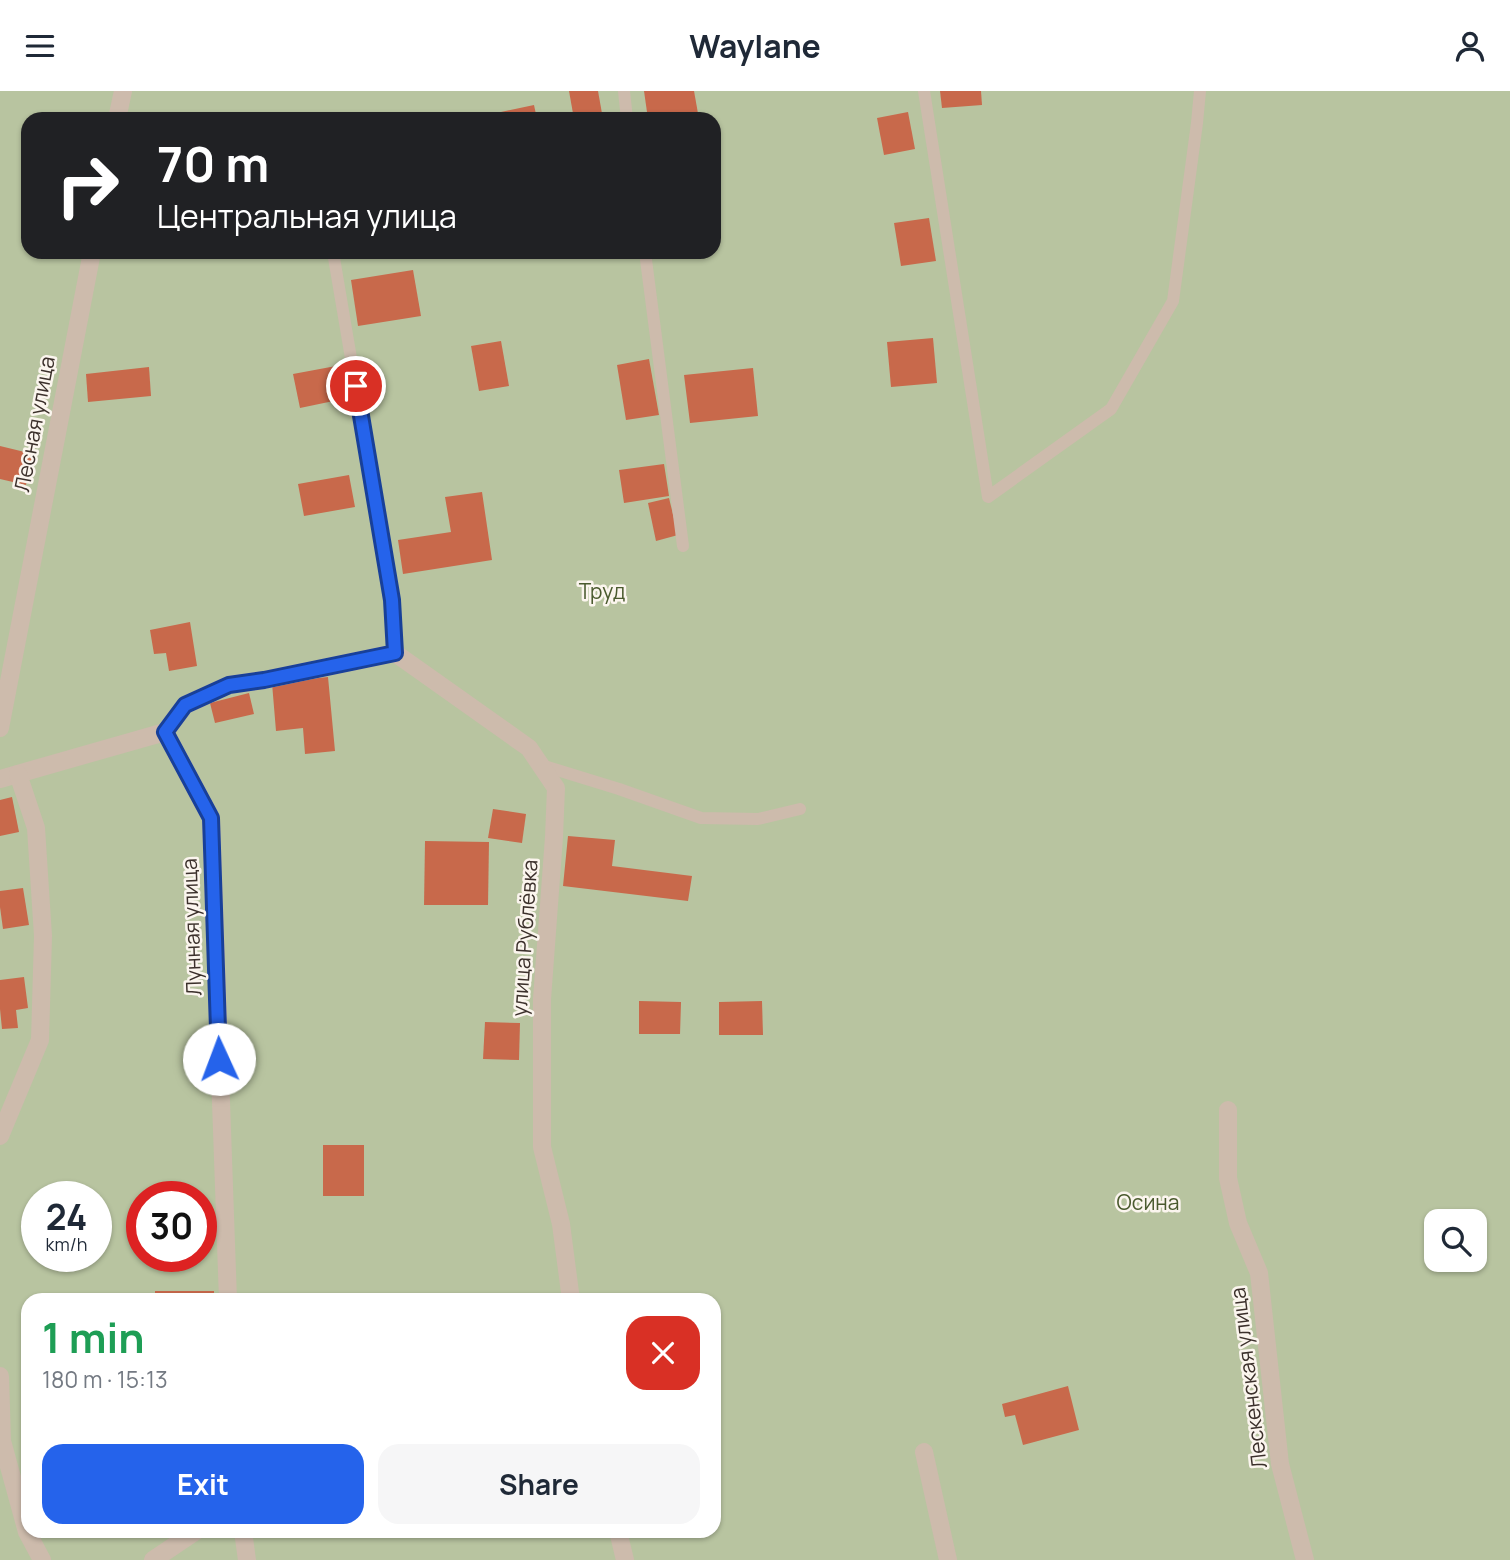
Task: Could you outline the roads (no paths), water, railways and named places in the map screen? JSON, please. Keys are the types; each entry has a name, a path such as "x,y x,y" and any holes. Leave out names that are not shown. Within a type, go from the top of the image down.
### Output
{"street":[{"path":"118,112 123,91"},
{"name":"Лесная улица","path":"0,728 91,259"},
{"path":"0,779 165,732 185,705 229,685 395,653"},
{"name":"улица Рублёвка","path":"395,653 529,748 556,788 542,999 542,1147 561,1224 570,1293"},
{"name":"Лунная улица","path":"165,732 211,818 228,1293"},
{"path":"0,1136 40,1039 43,936 36,828 18,774"},
{"name":"Лескенская улица","path":"1228,1109 1228,1178 1238,1223 1259,1273 1280,1464 1305,1560"},
{"path":"0,1375 2,1441 21,1510"},
{"path":"924,1453 948,1560"},
{"path":"30,1538 42,1560"},
{"path":"153,1560 186,1538"},
{"path":"244,1538 247,1560"},
{"path":"620,1538 625,1560"}],"lane":[{"path":"624,91 626,112"},
{"path":"924,91 988,497 1111,409 1173,301 1200,91"},
{"path":"334,259 392,600 395,653"},
{"path":"646,259 683,546"},
{"path":"541,765 701,818 758,819 800,809"}],"park label":[{"name":"Труд","path":"602,592"},
{"name":"Осина","path":"1148,1203"}]}
